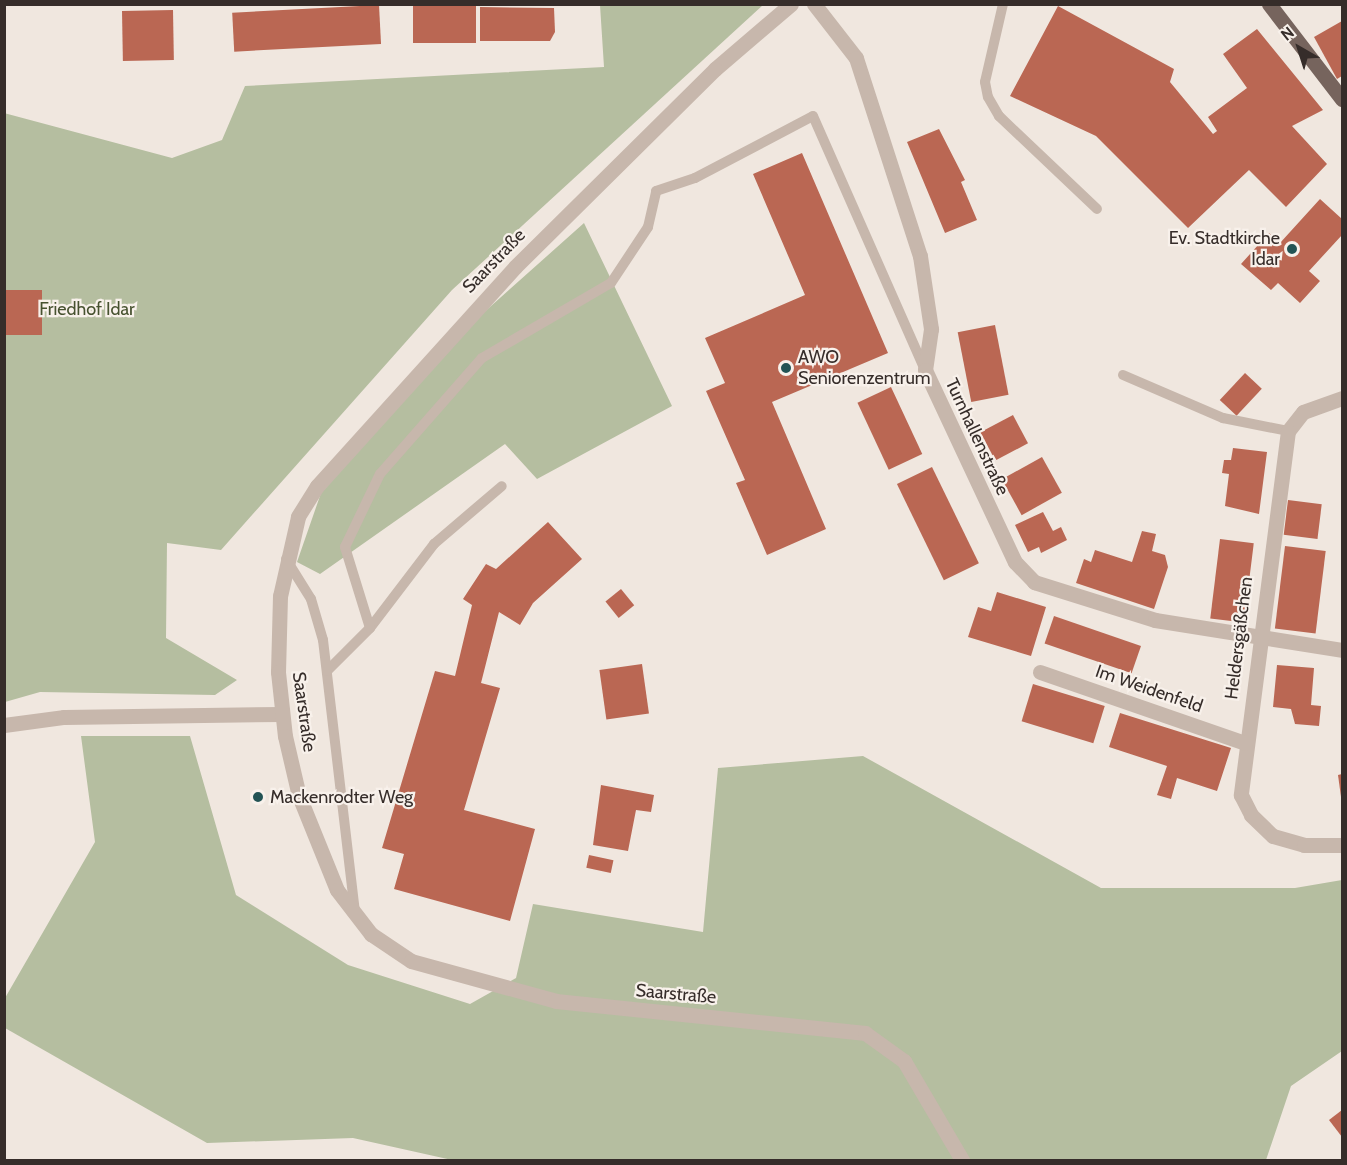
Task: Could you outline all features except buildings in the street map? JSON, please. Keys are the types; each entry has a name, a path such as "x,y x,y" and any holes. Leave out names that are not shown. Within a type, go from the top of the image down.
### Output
{"main road":[{"path":"1269,4 1342,99"}],"street":[{"name":"Saarstraße","path":"790,4 639,141 363,431 317,486 298,517 285,558 278,635 282,714 299,796 337,890 356,916 411,962 520,994 865,1033 904,1061 962,1161"},
{"name":"Turnhallenstraße","path":"814,4 856,58 912,224 931,329 925,370 1015,562 1034,582 1155,620 1259,640 1342,650"},
{"path":"1288,430 1303,412 1342,398"},
{"name":"Heldersgäßchen","path":"1288,430 1245,743 1241,795 1251,815 1273,836 1304,845 1342,845"},
{"name":"Im Weidenfeld","path":"1040,672 1245,743"},
{"path":"4,725 64,717 282,714"}],"lane":[{"path":"1003,4 985,82 988,97 999,116 1097,209"},
{"path":"370,628 345,547 380,474 482,358 611,283 648,227 656,191 695,178 813,116 925,370"},
{"path":"1123,375 1223,418 1288,430"},
{"path":"327,670 370,628 434,544 502,486"},
{"path":"285,558 311,599 327,670 356,916"}],"green space":[{"name":"Friedhof Idar","path":"600,5 763,5 452,290 221,550 167,543 166,638 237,680 215,695 40,692 5,702 4,113 172,158 222,140 245,86 604,67"},
{"path":"584,223 672,406 537,479 505,444 320,574 297,562 321,493 463,331"},
{"path":"81,736 190,736 236,895 348,965 470,1004 516,978 533,904 703,932 718,768 863,756 1101,888 1295,888 1342,880 1342,1051 1291,1086 1266,1160 452,1160 353,1138 207,1143 5,1028 5,998 95,842"}],"place":[{"name":"Ev. Stadtkirche Idar","path":"1292,249"},
{"name":"AWO Seniorenzentrum","path":"786,368"},
{"name":"Mackenrodter Weg","path":"258,797"}]}
